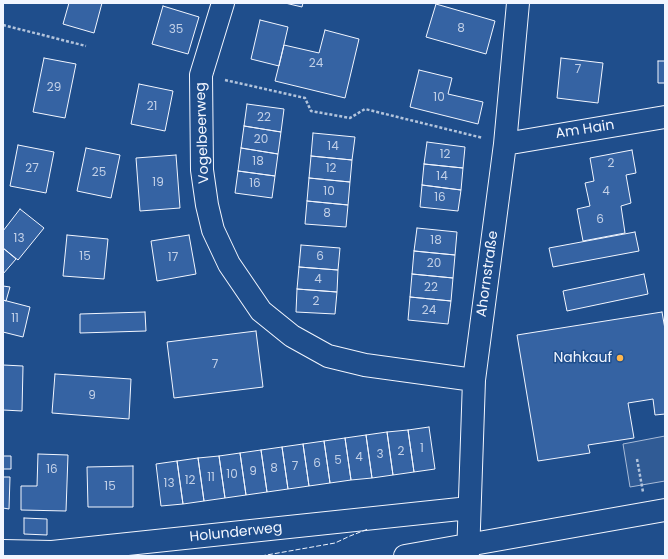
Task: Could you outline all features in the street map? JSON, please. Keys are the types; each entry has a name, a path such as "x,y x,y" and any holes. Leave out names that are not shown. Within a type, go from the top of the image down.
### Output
{"street":[{"name":"Vogelbeerweg","path":"223,3 201,75 202,170 207,205 212,224 229,264 261,310 292,336 328,356 365,365 474,380"},
{"name":"Ahornstraße","path":"468,551 474,380 505,144 518,3"},
{"name":"Am Hain","path":"505,144 665,117"},
{"name":"Holunderweg","path":"3,551 52,552 469,508"},
{"path":"405,556 468,551 656,512"}],"path":[{"path":"3,25 86,46"},
{"path":"201,75 305,98 311,111 350,118 364,109 505,144"},
{"path":"637,459 656,512"}],"shaded area":[{"path":"665,436 665,481 630,487 623,444"}],"building":[{"path":"69,3 102,3 94,33 63,24"},
{"path":"285,3 303,3 302,7"},
{"path":"436,4 495,21 486,54 426,37"},
{"path":"163,6 199,17 188,54 152,44"},
{"path":"260,20 288,27 279,66 251,59"},
{"path":"325,30 359,39 345,98 275,81 284,45 319,53"},
{"path":"44,58 76,64 65,118 33,112"},
{"path":"561,58 603,63 598,103 557,98"},
{"path":"658,61 665,61 665,83 658,83"},
{"path":"419,70 452,78 448,94 483,102 478,124 410,107"},
{"path":"139,84 173,91 165,131 131,124"},
{"path":"247,104 284,109 281,132 244,126"},
{"path":"244,126 281,132 278,154 241,148"},
{"path":"313,133 355,137 352,160 311,156"},
{"path":"427,142 465,147 463,168 424,164"},
{"path":"18,145 54,152 46,193 10,186"},
{"path":"86,148 120,155 111,198 77,191"},
{"path":"241,148 278,154 275,176 238,171"},
{"path":"632,150 636,173 626,175 631,203 621,206 625,233 583,241 577,209 590,206 585,183 594,181 590,158"},
{"path":"176,155 180,208 140,211 136,158"},
{"path":"311,156 352,160 350,182 309,178"},
{"path":"424,164 463,168 461,190 422,185"},
{"path":"238,171 275,176 272,198 235,193"},
{"path":"309,178 350,182 348,205 307,201"},
{"path":"422,185 461,190 458,211 420,207"},
{"path":"307,201 348,205 346,227 305,224"},
{"path":"20,209 44,228 18,260 3,248 3,231"},
{"path":"417,228 457,232 455,255 414,251"},
{"path":"635,232 639,251 553,267 549,248"},
{"path":"67,235 108,239 104,279 63,276"},
{"path":"189,235 196,274 157,281 151,241"},
{"path":"301,245 340,248 338,270 299,267"},
{"path":"3,248 16,259 3,274"},
{"path":"414,251 455,255 453,278 412,274"},
{"path":"299,267 338,270 337,292 297,289"},
{"path":"412,274 453,278 451,301 410,297"},
{"path":"644,274 648,294 567,311 563,291"},
{"path":"3,286 10,287 6,301 3,300"},
{"path":"297,289 337,292 335,314 296,312"},
{"path":"410,297 451,301 448,324 408,320"},
{"path":"3,300 30,307 23,337 3,332"},
{"path":"145,312 146,331 80,333 80,314"},
{"path":"662,312 665,329 665,414 655,415 653,399 628,403 634,438 588,445 590,453 538,461 517,335"},
{"path":"256,331 263,387 174,398 167,342"},
{"path":"3,365 23,366 22,411 3,410"},
{"path":"55,374 131,379 129,419 52,413"},
{"path":"429,427 435,469 414,472 408,430"},
{"path":"408,430 414,472 393,475 387,432"},
{"path":"387,432 393,475 372,478 366,435"},
{"path":"366,435 372,478 351,480 345,438"},
{"path":"345,438 351,480 330,483 324,441"},
{"path":"324,441 330,483 309,486 303,444"},
{"path":"303,444 309,486 288,489 282,447"},
{"path":"282,447 288,489 267,492 261,450"},
{"path":"261,450 267,492 246,495 240,453"},
{"path":"240,453 246,495 225,498 219,456"},
{"path":"38,454 68,455 66,511 21,510 21,486 37,486"},
{"path":"3,456 11,456 11,469 3,469"},
{"path":"219,456 225,498 204,501 198,458"},
{"path":"198,458 204,501 183,504 177,461"},
{"path":"177,461 183,504 161,506 156,464"},
{"path":"133,466 133,507 88,507 87,467"},
{"path":"3,477 10,477 9,509 3,508"},
{"path":"24,518 47,519 47,535 24,534"}],"fence":[{"path":"261,556 335,543 368,529"}],"place":[{"name":"Nahkauf","path":"620,358"}]}
